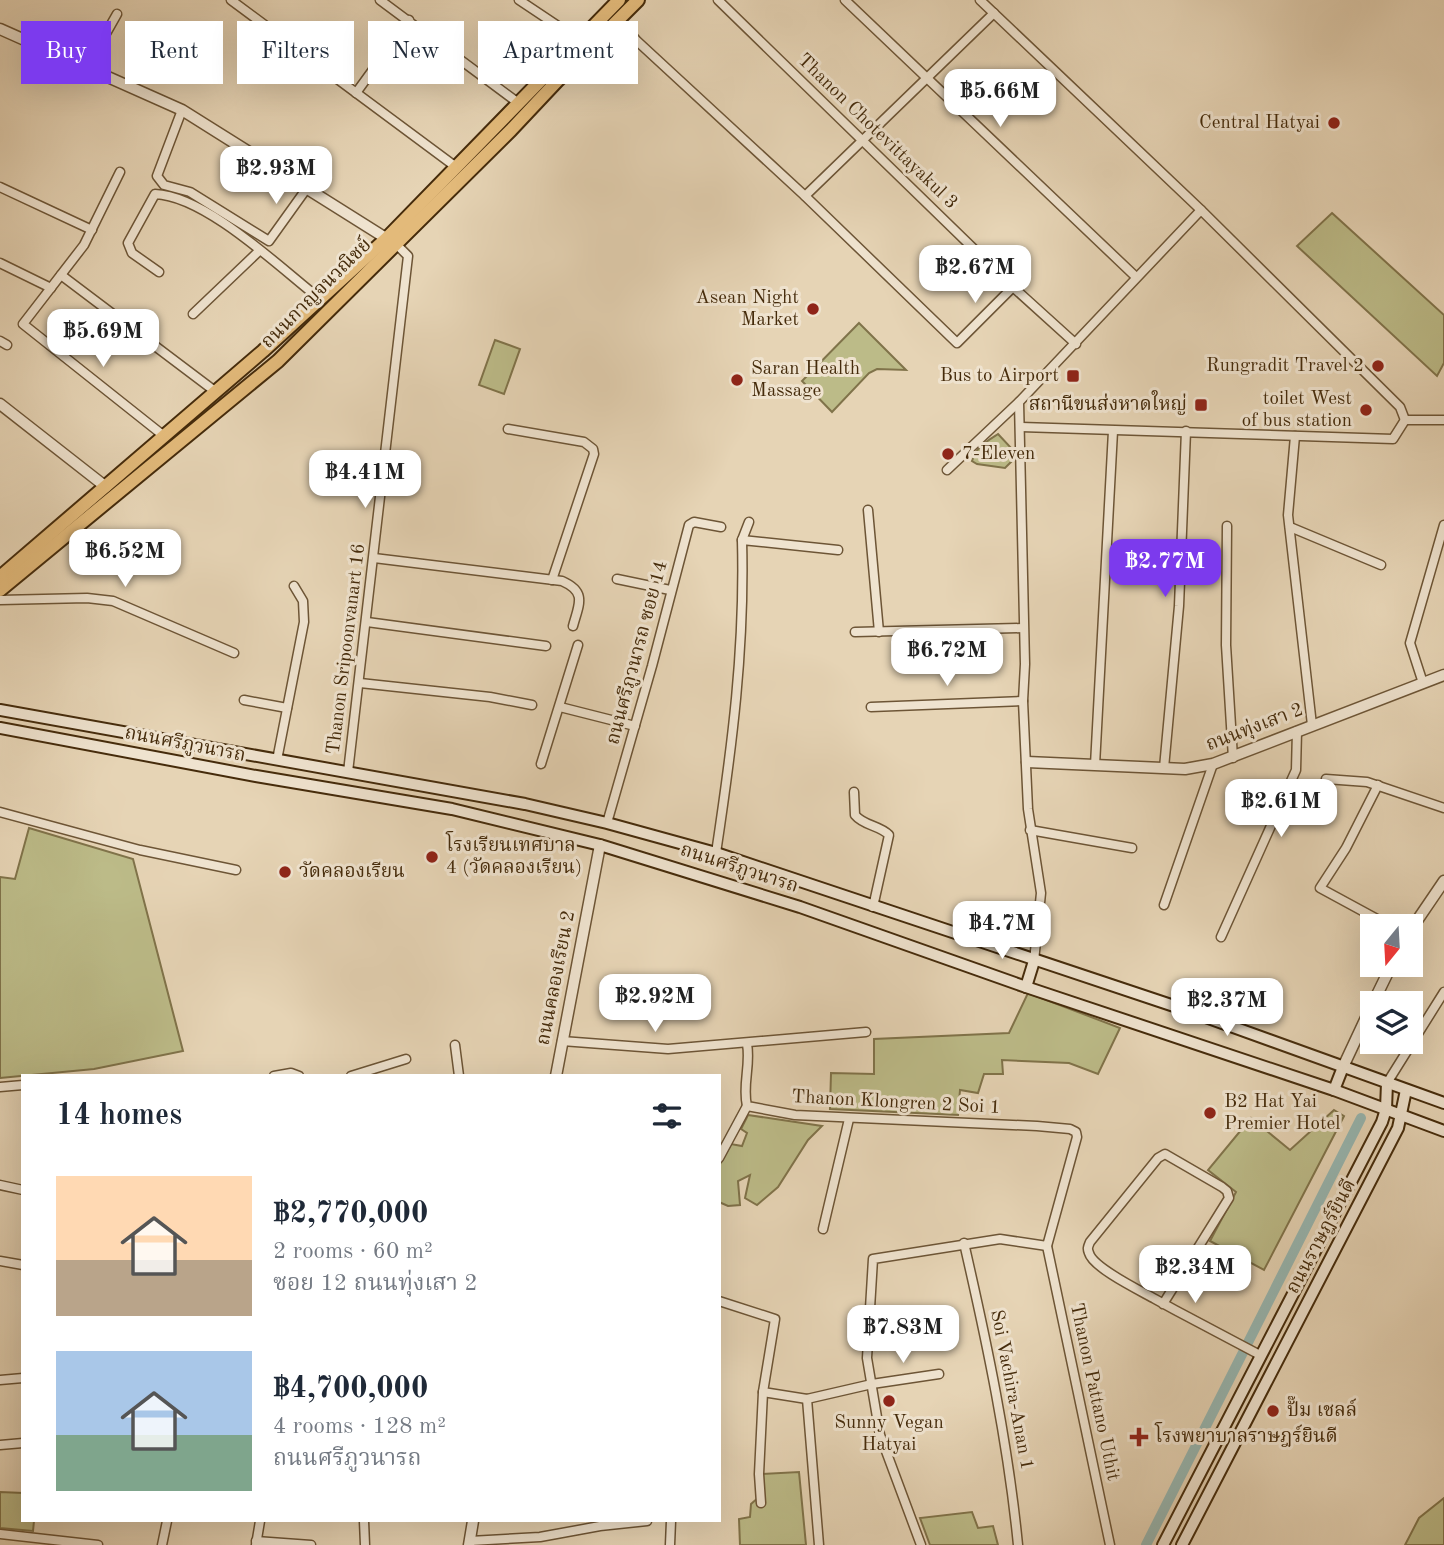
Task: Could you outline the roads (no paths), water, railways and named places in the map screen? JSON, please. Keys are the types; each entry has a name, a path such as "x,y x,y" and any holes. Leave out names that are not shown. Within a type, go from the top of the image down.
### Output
{"main road":[{"name":"ถนนกาญจนวณิชย์","path":"598,21 619,0"},
{"name":"ถนนกาญจนวณิชย์","path":"0,577 320,299 391,241 512,130 638,0"},
{"name":"ถนนกาญจนวณิชย์","path":"0,590 278,361 535,84"},
{"name":"ถนนศรีภูวนารถ","path":"0,710 525,804 607,823 716,853 1186,1010 1444,1103"},
{"name":"ถนนศรีภูวนารถ","path":"0,728 452,809 600,845 800,907 1026,987 1334,1090 1444,1131"},
{"path":"232,771 235,752"},
{"path":"600,845 607,823"},
{"path":"1026,987 1034,961"},
{"path":"1334,1090 1343,1067"},
{"name":"ถนนราษฎร์ยินดี","path":"1163,1545 1257,1354 1382,1122 1386,1109 1387,1083"},
{"name":"ถนนราษฎร์ยินดี","path":"1182,1545 1398,1128 1406,1090"}],"street":[{"path":"231,0 456,167"},
{"path":"380,0 517,102"},
{"path":"519,0 550,21"},
{"name":"Thanon Chotevittayakul 3","path":"718,0 1013,287 1076,344"},
{"path":"845,0 1136,277"},
{"path":"980,0 1201,210 1400,407 1405,420"},
{"path":"805,196 994,13"},
{"path":"111,25 117,14"},
{"path":"356,93 409,20"},
{"path":"619,20 637,41 805,196 957,343 1013,287"},
{"path":"0,29 21,38"},
{"path":"111,78 182,110 391,241"},
{"path":"182,110 157,176 164,185 190,192 269,241 307,188"},
{"path":"120,172 85,245 23,324 164,436"},
{"path":"0,187 92,230"},
{"path":"159,272 132,253 128,243 155,194 185,200 206,212 320,299"},
{"path":"947,470 1076,344 1201,210"},
{"name":"Thanon Sripoonvanart 16","path":"348,772 368,622 408,256 391,241"},
{"path":"192,314 259,251"},
{"path":"0,262 51,288"},
{"path":"61,275 216,392"},
{"path":"1019,402 1025,664 1023,701 1030,830 1041,893 1034,961"},
{"path":"0,404 106,487"},
{"path":"1405,420 1444,420"},
{"path":"1021,427 1393,439 1405,420"},
{"path":"508,429 584,442 593,449 594,454 552,580"},
{"path":"1095,765 1113,431"},
{"path":"1164,768 1179,606 1186,431"},
{"path":"1295,436 1288,515 1312,725"},
{"path":"868,510 879,632"},
{"path":"716,853 734,731 741,660 742,540 749,522"},
{"name":"ถนนศรีภูวนารถ ซอย 14","path":"607,823 690,523 721,527"},
{"path":"1423,683 1410,643 1444,525"},
{"path":"1227,526 1226,645 1233,758"},
{"path":"1290,527 1381,565"},
{"path":"742,540 838,550"},
{"path":"374,558 562,581 573,586 579,593 573,626"},
{"path":"617,579 670,590"},
{"path":"277,760 304,622 303,601 294,586"},
{"path":"0,600 87,598 113,601 234,653"},
{"path":"368,622 546,646"},
{"path":"855,632 1023,628"},
{"path":"541,764 578,645"},
{"name":"ถนนทุ่งเสา 2","path":"1027,762 1185,769 1213,764 1444,675"},
{"path":"360,683 490,697 532,705"},
{"path":"244,700 287,708"},
{"path":"871,707 1023,701"},
{"path":"560,707 635,726"},
{"path":"1221,937 1296,770 1297,731"},
{"path":"1164,905 1213,764"},
{"path":"1326,779 1378,785 1444,808"},
{"path":"1368,914 1320,888 1346,848 1378,785"},
{"path":"854,792 855,815 888,835 873,907"},
{"path":"0,812 157,853 236,870"},
{"path":"1030,830 1132,848"},
{"name":"ถนนคลองเรียน 2","path":"556,1074 600,845"},
{"path":"1422,914 1444,881"},
{"path":"1387,1083 1444,992"},
{"path":"1343,1067 1360,1031"},
{"path":"562,1041 668,1049 866,1032"},
{"path":"721,1154 747,1106 744,1093 750,1057 747,1044"},
{"path":"455,1045 458,1074"},
{"path":"357,1074 406,1059"},
{"path":"386,1065 388,1074"},
{"path":"0,1087 21,1085"},
{"name":"Thanon Klongren 2 Soi 1","path":"747,1106 795,1115 849,1119 1070,1129 1076,1132 1076,1137 1047,1246"},
{"path":"823,1229 849,1119"},
{"path":"1163,1304 1229,1198 1222,1187 1165,1154 1158,1158 1088,1248 1090,1257 1103,1268 1163,1304 1257,1354"},
{"path":"0,1185 21,1190"},
{"path":"921,1545 880,1435 867,1358 873,1259 1000,1239 1047,1246"},
{"name":"Soi Vachira-Anan 1","path":"964,1243 1011,1472 1018,1545"},
{"name":"Thanon Pattano Uthit","path":"1047,1246 1110,1545"},
{"path":"0,1261 21,1265"},
{"path":"721,1302 775,1320 763,1392 759,1474 761,1503"},
{"path":"763,1392 807,1399 872,1384 939,1374"},
{"path":"0,1380 21,1378"},
{"path":"807,1399 819,1545"},
{"path":"0,1445 21,1443"},
{"path":"162,1545 167,1522"},
{"path":"260,1522 256,1543 311,1545"},
{"path":"364,1522 365,1545"},
{"path":"473,1522 469,1543 540,1537 600,1523 623,1522"},
{"path":"670,1545 671,1522"},
{"path":"0,1534 99,1545"}],"waterway":[{"path":"1146,1545 1361,1118"}],"place":[{"name":"Central Hatyai","path":"1334,123"},
{"name":"Asean Night Market","path":"813,309"},
{"name":"Rungradit Travel 2","path":"1378,366"},
{"name":"Bus to Airport","path":"1073,376"},
{"name":"Saran Health Massage","path":"737,380"},
{"name":"สถานีขนส่งหาดใหญ่","path":"1201,405"},
{"name":"toilet West of bus station","path":"1366,410"},
{"name":"7-Eleven","path":"948,454"},
{"name":"โรงเรียนเทศบาล 4 (วัดคลองเรียน)","path":"432,857"},
{"name":"วัดคลองเรียน","path":"285,872"},
{"name":"B2 Hat Yai Premier Hotel","path":"1210,1113"},
{"name":"Sunny Vegan Hatyai","path":"889,1401"},
{"name":"ปั๊ม เชลล์","path":"1273,1411"},
{"name":"โรงพยาบาลราษฎร์ยินดี","path":"1139,1437"}]}
